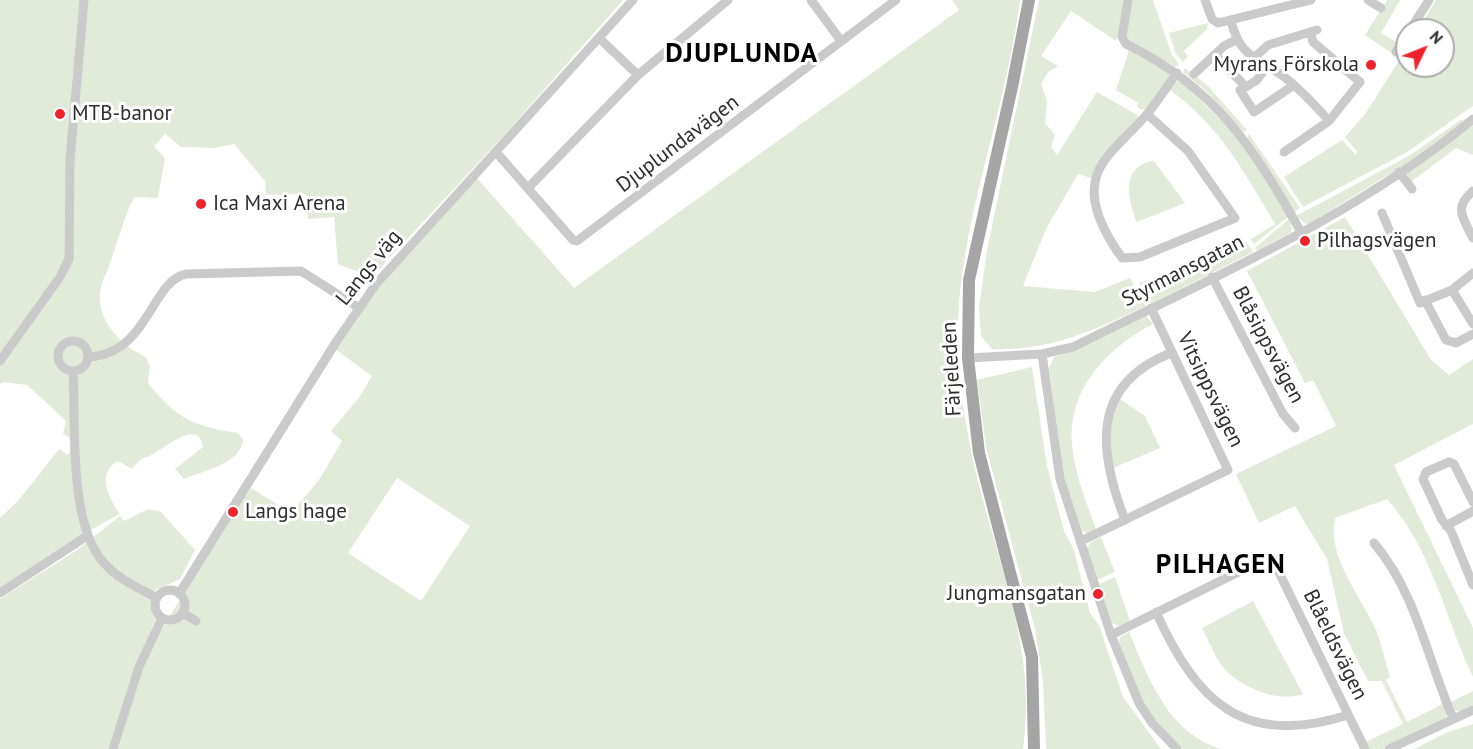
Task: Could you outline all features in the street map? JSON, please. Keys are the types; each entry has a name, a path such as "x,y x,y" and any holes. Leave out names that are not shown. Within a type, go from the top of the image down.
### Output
{"main road":[{"name":"Färjeleden","path":"1029,0 969,280 968,358 979,453 1032,657 1034,736 1032,749"}],"street":[{"path":"0,361 60,277 69,259 69,167 84,0"},
{"name":"Langs väg","path":"179,594 359,308 388,269 633,0"},
{"path":"528,188 638,75 728,0"},
{"path":"812,0 841,41"},
{"name":"Djuplundavägen","path":"496,152 573,240 584,239 896,0"},
{"path":"1128,0 1122,37 1126,44 1177,73 1205,95 1239,131 1301,232"},
{"path":"1205,0 1213,21 1218,24 1276,4 1311,0"},
{"path":"1368,0 1381,8"},
{"path":"1418,18 1429,0"},
{"path":"1231,21 1236,40 1254,58 1294,85 1329,121"},
{"path":"1254,58 1268,45 1314,32 1313,42 1360,82 1329,121 1284,152"},
{"path":"599,38 638,75"},
{"path":"1194,74 1224,46 1236,40"},
{"path":"1215,55 1246,87"},
{"path":"1267,66 1257,80 1240,90 1254,112 1294,85"},
{"path":"1147,114 1188,151 1235,218 1140,257 1122,258 1100,222 1095,203 1097,173 1104,161 1147,114 1177,73"},
{"name":"Styrmansgatan","path":"968,358 1042,354 1073,347 1301,232 1399,172 1473,119"},
{"path":"1399,172 1412,189"},
{"path":"1473,191 1462,200 1461,206 1473,238"},
{"path":"1382,213 1420,303 1452,290 1473,273"},
{"path":"88,357 109,353 123,345 136,331 171,282 186,274 301,271 359,308"},
{"name":"Blåsippsvägen","path":"1212,277 1283,414 1294,428"},
{"path":"1452,290 1473,324"},
{"path":"1425,300 1446,340 1456,343 1473,334"},
{"name":"Vitsippsvägen","path":"1081,541 1228,470 1151,308"},
{"path":"73,341 80,342 87,350 88,357 84,367 73,372 64,368 58,360 59,350 63,344 73,341"},
{"path":"1125,520 1105,456 1107,421 1125,384 1143,368 1171,353"},
{"path":"1042,354 1060,478 1111,635 1139,703 1152,723 1177,749"},
{"path":"73,372 79,501 87,536 99,557 114,573 157,598"},
{"path":"1473,502 1454,464 1449,462 1426,472 1423,479 1473,585"},
{"path":"1446,526 1473,512"},
{"path":"0,593 87,536"},
{"path":"1374,543 1390,562 1412,605 1453,718"},
{"name":"Blåeldsvägen","path":"1111,635 1271,556 1365,749"},
{"path":"162,618 155,608 157,598 167,591 179,594 184,601 183,613"},
{"path":"1156,612 1198,691 1211,706 1230,719 1263,733 1287,735 1317,730 1348,715"},
{"path":"162,618 174,619 183,613"},
{"path":"183,613 196,621"},
{"path":"112,749 139,667 162,618"},
{"path":"1389,749 1473,710"}],"green space":[{"path":"0,0 623,0 507,132 372,277 338,264 334,217 308,219 306,194 266,195 265,181 234,144 214,148 181,147 165,134 154,146 165,158 158,198 136,197 131,203 102,283 101,307 104,317 117,337 146,357 150,366 148,383 167,405 198,424 238,433 243,440 241,448 220,466 184,479 175,469 203,447 196,435 183,436 142,459 132,469 118,461 107,472 106,479 109,494 120,514 74,539 0,588 0,518 18,501 59,449 68,455 71,448 70,438 63,434 66,421 27,385 3,382 0,384"},
{"path":"952,0 1020,0 1013,45 971,222 963,267 958,357 964,413 975,469 1004,573 1020,642 1025,677 1026,713 1023,749 118,749 141,673 156,639 233,512 251,488 291,513 319,480 342,441 331,431 358,399 372,376 335,349 374,293 476,177 574,288 959,10","holes":["397,478 470,526 421,601 348,553"]},
{"path":"1039,0 1125,0 1124,14 1116,41 1071,11 1041,56 1058,66 1048,72 1041,84 1047,101 1045,123 1055,135 1051,147 1057,155 1097,92 1137,115 1138,119 1097,166 1091,178 1078,174 1046,229 1023,286 1095,292 1130,278 1146,306 1090,331 1053,343 1014,349 992,349 981,336 979,307 987,250"},
{"path":"1132,0 1153,0 1172,55 1179,65 1176,67 1129,42 1126,37"},
{"path":"1387,0 1400,0 1381,33 1395,41 1395,56 1365,35"},
{"path":"1436,0 1473,0 1473,106 1407,152 1303,207 1284,177 1342,140 1356,155 1357,151 1345,137 1366,113 1395,67 1395,78 1455,78 1455,18 1425,18"},
{"path":"1208,23 1207,29 1184,51 1188,56 1183,62 1176,54 1169,33"},
{"path":"1129,50 1169,73 1169,79 1142,110 1137,107 1138,103 1116,90"},
{"path":"1185,68 1208,86 1247,130 1243,132 1207,92 1183,72"},
{"path":"1181,81 1241,140 1288,217 1254,244 1251,239 1275,224 1230,151 1203,119 1170,90 1176,82"},
{"path":"1462,119 1464,123 1404,165 1310,223 1306,224 1296,216 1409,156"},
{"path":"1473,124 1473,155 1456,148 1411,182 1407,175 1409,169"},
{"path":"1249,134 1300,208 1294,213 1247,138"},
{"path":"1154,161 1185,203 1137,222 1129,194 1131,176 1143,164"},
{"path":"1345,217 1431,360 1449,375 1473,359 1473,424 1394,465 1473,628 1473,677 1427,562 1402,519 1387,499 1335,518 1334,533 1340,562 1377,632 1390,677 1386,680 1407,722 1443,704 1447,713 1445,720 1383,749 1370,749 1366,742 1403,724 1382,681 1368,681 1344,633 1327,559 1295,506 1259,523 1236,474 1336,426 1313,380 1305,383 1247,271"},
{"path":"1289,219 1292,228 1290,233 1257,251 1255,248"},
{"path":"1246,241 1253,252 1151,304 1139,283 1208,261"},
{"path":"1145,315 1153,324 1121,345 1094,372 1084,388 1072,423 1075,465 1096,529 1087,533 1081,530 1064,479 1049,368 1054,357 1073,351"},
{"path":"1032,367 1047,466 1064,531 1074,550 1090,613 1099,625 1123,697 1161,749 1046,749 1043,681 1035,629 986,447 977,380"},
{"path":"1120,399 1145,416 1160,448 1113,468 1110,433"},
{"path":"148,509 160,511 195,550 180,579 155,590 153,594 151,604 156,618 131,679 108,749 0,749 0,599 77,550 120,516 124,521"},
{"path":"1101,537 1115,572 1097,580 1087,548 1091,542"},
{"path":"1115,577 1130,621 1119,626 1112,623 1099,584"},
{"path":"1253,601 1303,694 1275,696 1248,686 1227,672 1215,654 1202,628"},
{"path":"1129,632 1144,668 1162,702 1173,717 1202,741 1221,749 1183,749 1170,739 1150,715 1135,687 1119,642 1120,637"},
{"path":"1473,691 1473,705 1460,712 1455,710 1451,702"},
{"path":"1473,724 1473,749 1414,749 1448,732"}],"place":[{"name":"Myrans Förskola","path":"1371,65"},
{"name":"MTB-banor","path":"60,114"},
{"name":"Ica Maxi Arena","path":"201,204"},
{"name":"Pilhagsvägen","path":"1305,241"},
{"name":"Langs hage","path":"233,512"},
{"name":"Jungmansgatan","path":"1098,594"}],"district":[{"name":"DJUPLUNDA","path":"742,54"},
{"name":"PILHAGEN","path":"1221,565"}]}
